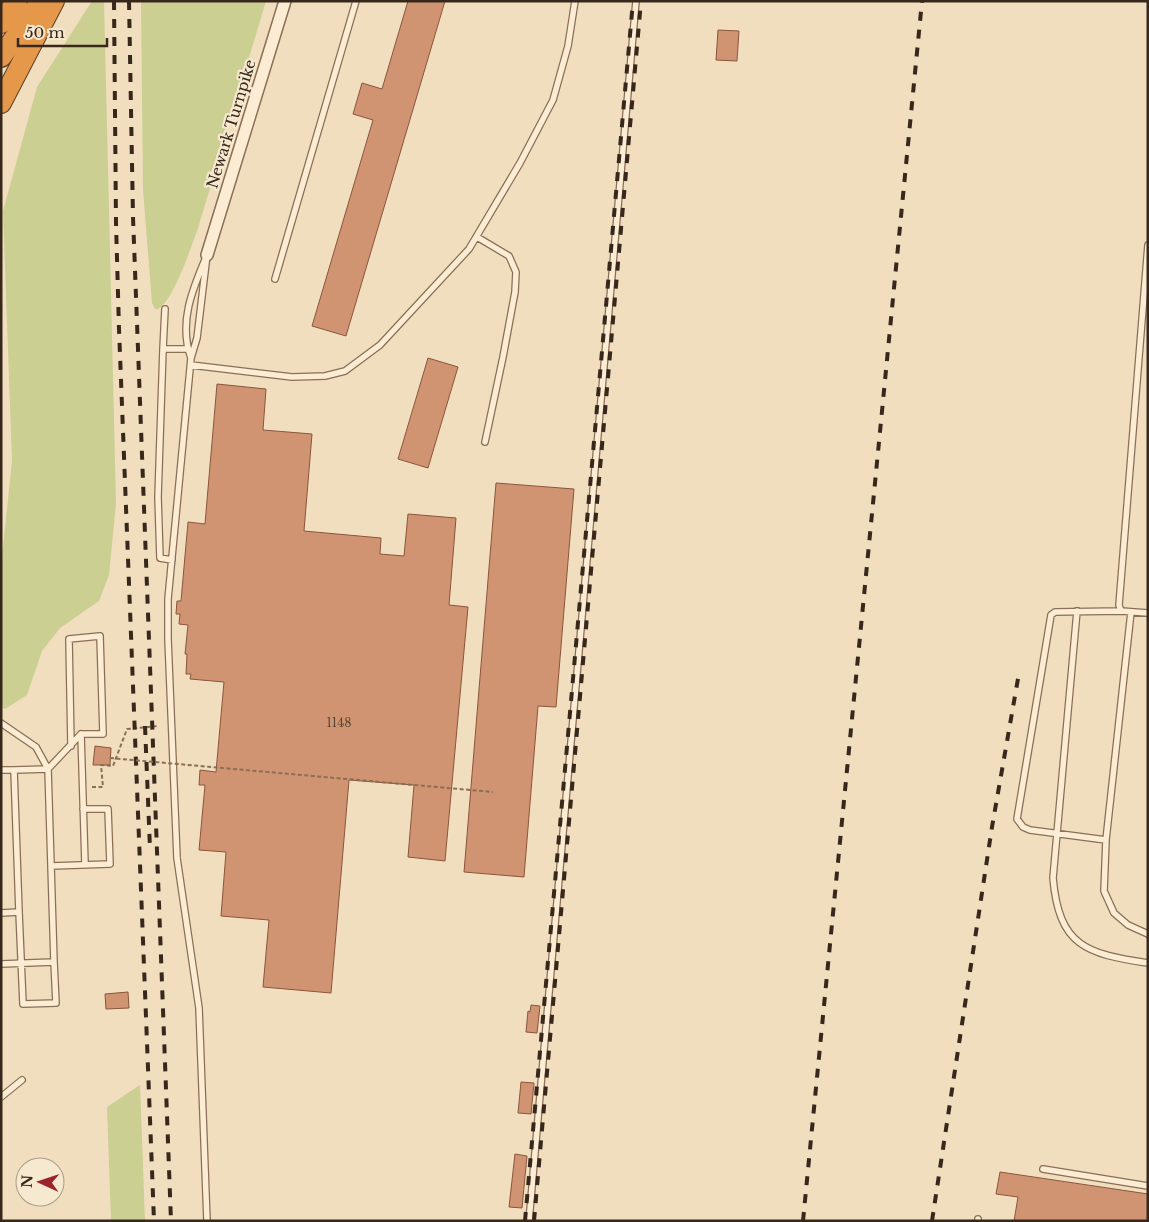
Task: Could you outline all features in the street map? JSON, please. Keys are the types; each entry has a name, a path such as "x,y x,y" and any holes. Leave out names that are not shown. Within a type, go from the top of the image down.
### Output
{"highway":[{"path":"1,23 17,1"},
{"path":"1,57 41,1"},
{"path":"1,103 54,1"}],"street":[{"name":"Newark Turnpike","path":"207,256 285,1"}],"lane":[{"path":"275,279 356,1"},
{"path":"190,365 292,377 325,376 345,371 380,345 469,249 520,163 553,100 568,46 575,1"},
{"path":"529,1221 636,1"},
{"path":"477,237 509,256 516,272 515,292 485,442"},
{"path":"1121,611 1119,606 1148,245"},
{"path":"191,358 186,340 187,313 191,295 207,256"},
{"path":"207,256 197,338 190,365 168,621 175,828 177,858 199,1008 207,1221"},
{"path":"164,309 158,497 160,558 172,560"},
{"path":"163,349 188,349"},
{"path":"1077,611 1053,878 1054,896 1058,913 1066,930 1078,943 1096,953 1148,963"},
{"path":"1106,840 1030,830 1023,827 1017,819 1051,615 1055,612 1077,611 1148,613"},
{"path":"1131,612 1106,840 1104,891 1114,913 1128,925 1148,934"},
{"path":"71,746 69,639 100,636 103,734 81,734"},
{"path":"1,723 36,748 48,769 56,1002 23,1004 14,770"},
{"path":"81,734 85,864"},
{"path":"1,770 48,769 81,734"},
{"path":"51,866 110,864 108,809 83,810"},
{"path":"1,913 19,912"},
{"path":"1,964 54,962"},
{"path":"1,1097 22,1080"},
{"path":"1043,1169 1148,1186"}],"path":[{"path":"82,788 103,787 101,765 113,766 127,729 158,726"},
{"path":"110,758 493,792"}],"green space":[{"path":"92,1 104,1 116,503 109,575 99,601 60,628 42,651 27,695 5,709 1,707 1,566 12,461 3,211 37,87"},
{"path":"141,1 266,1 198,228 176,285 164,304 158,309 155,309 152,303 143,190"},
{"path":"140,1085 145,1221 111,1221 107,1107"}],"building":[{"path":"408,1 445,1 346,336 312,326 373,120 353,114 362,83 382,89"},
{"path":"718,30 739,31 737,61 716,60"},
{"path":"428,358 458,367 428,468 398,459"},
{"path":"217,384 266,389 263,430 312,434 304,531 381,538 380,554 404,556 408,514 456,518 449,605 468,607 445,861 408,857 414,785 349,780 331,993 263,987 269,920 221,916 226,852 199,850 205,785 199,785 200,770 216,772 224,682 190,679 191,674 186,674 187,654 185,654 188,625 179,624 180,614 176,614 177,601 181,601 188,522 205,524"},
{"path":"496,483 574,489 556,707 538,706 524,877 464,872"},
{"path":"95,746 111,748 110,765 93,765"},
{"path":"128,992 129,1008 106,1009 105,994"},
{"path":"531,1005 540,1006 537,1033 526,1032 528,1011 530,1012"},
{"path":"521,1082 534,1083 531,1114 518,1113"},
{"path":"515,1154 527,1156 522,1208 509,1207"},
{"path":"1000,1172 1148,1194 1148,1221 1014,1221 1018,1197 996,1194"}],"railway":[{"path":"114,1 119,329 154,1221"},
{"path":"129,1 133,217 171,1221"},
{"path":"525,1221 633,1"},
{"path":"534,1221 641,1"},
{"path":"803,1221 922,1"},
{"path":"932,1221 992,827 1019,673"},
{"path":"145,726 150,849"}]}
